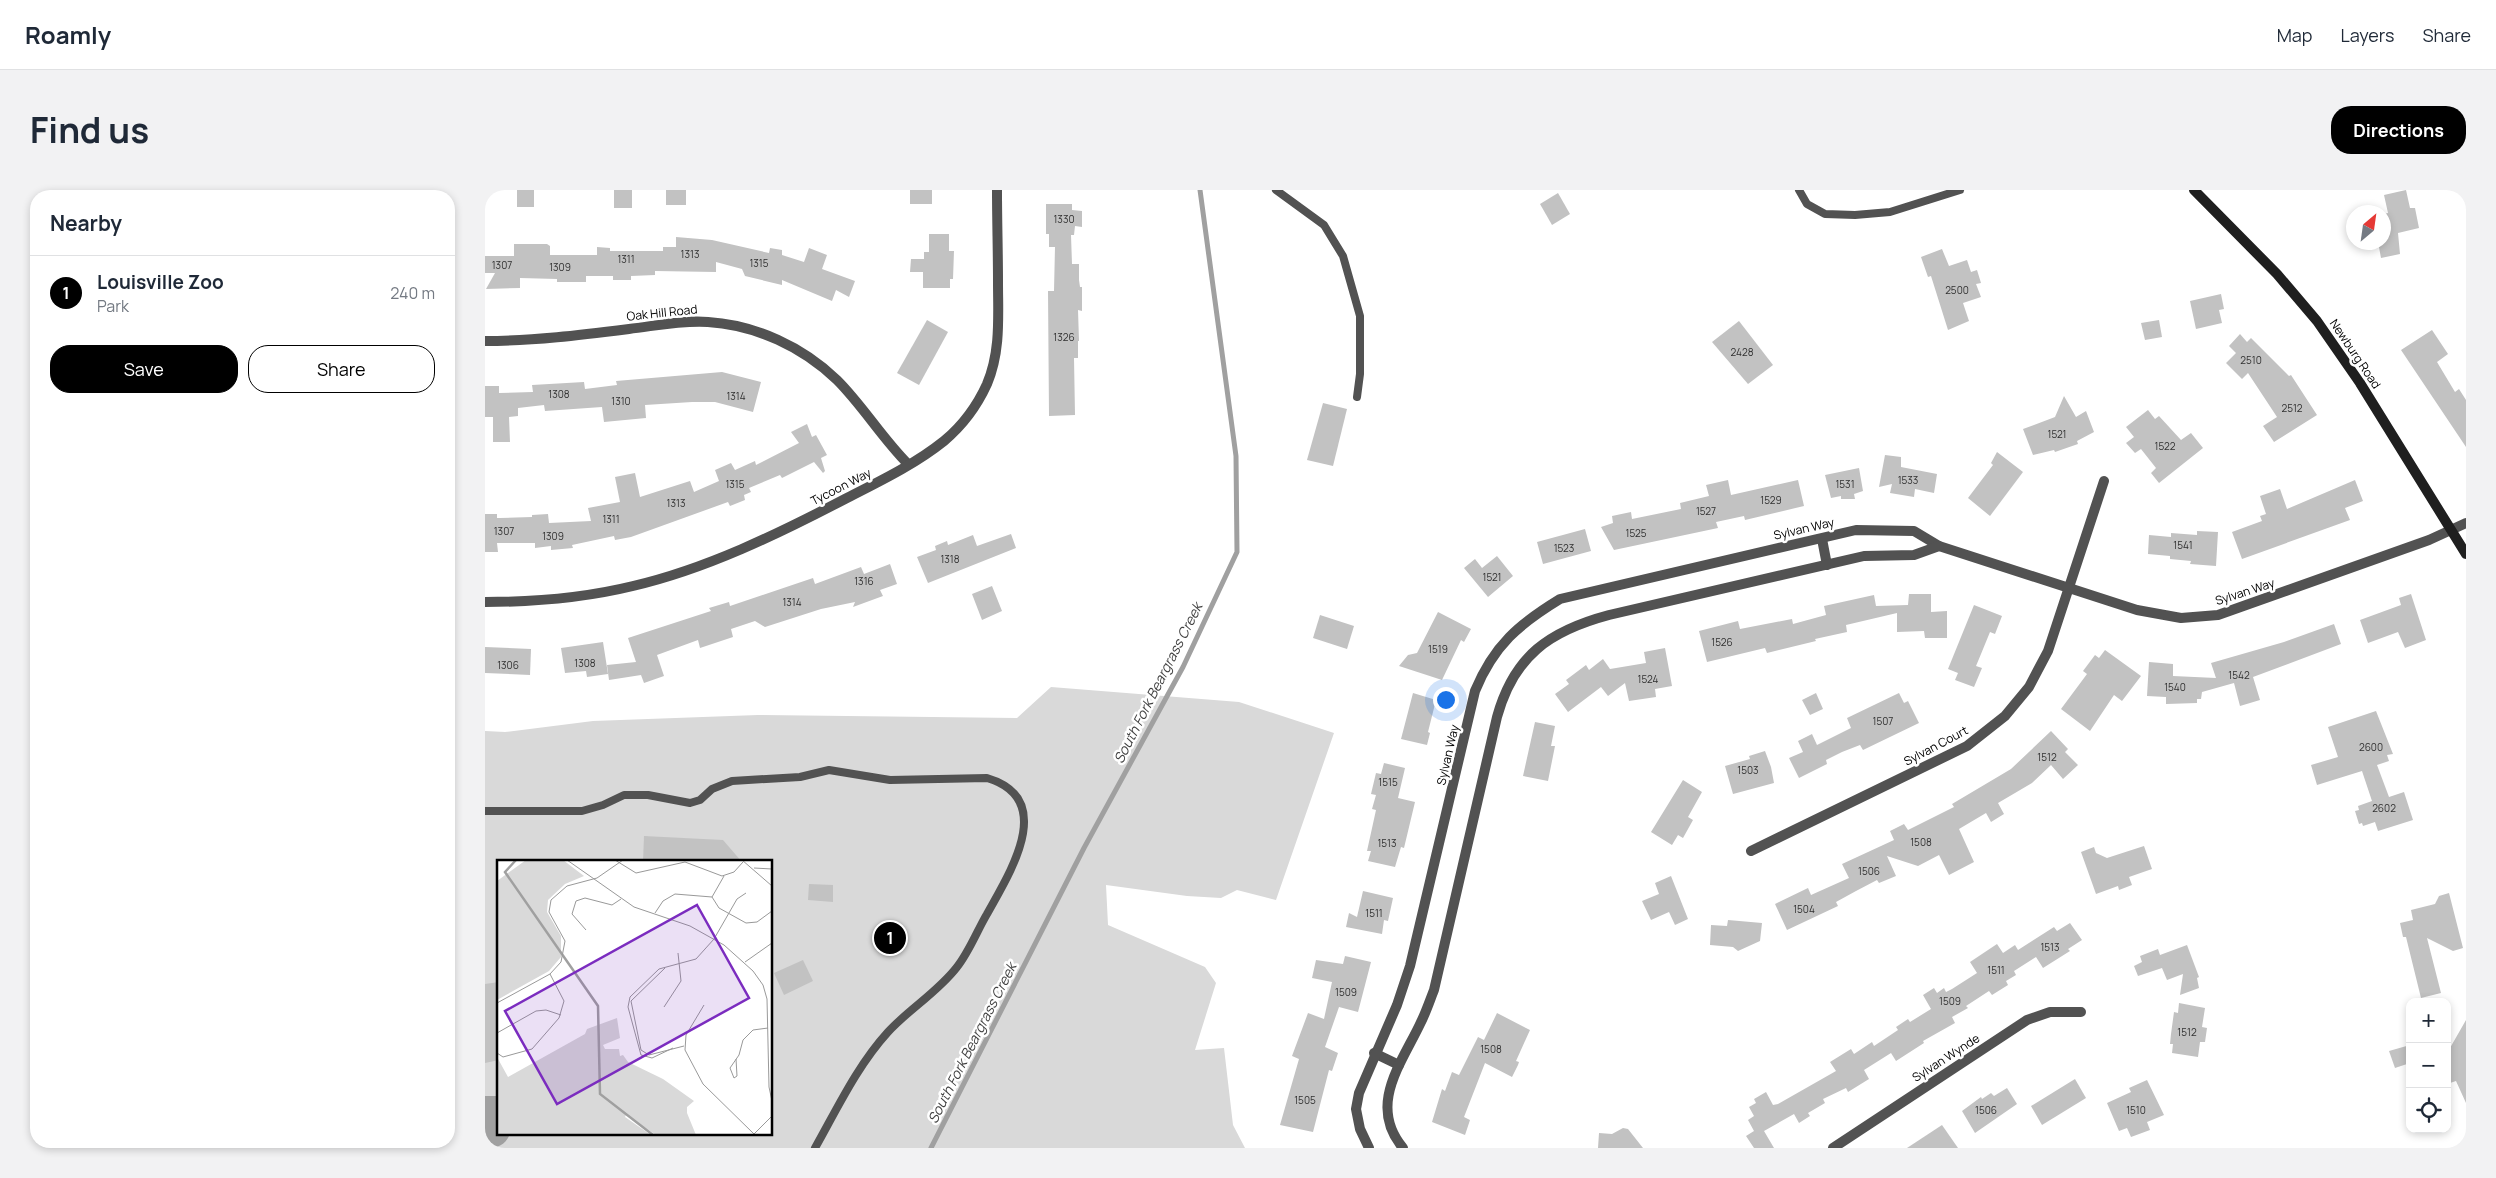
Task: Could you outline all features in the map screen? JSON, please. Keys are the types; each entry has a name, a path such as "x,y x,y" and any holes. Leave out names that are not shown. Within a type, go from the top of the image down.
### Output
{"main road":[{"name":"Newburg Road","path":"2194,190 2277,274 2317,321 2360,383 2466,554"}],"street":[{"name":"Tycoon Way","path":"485,602 533,602 590,596 651,581 715,559 772,535 881,481 929,452 957,429 979,400 993,365 998,326 997,190"},
{"name":"Oak Hill Road","path":"485,341 549,339 687,322 729,324 751,329 774,338 810,358 837,380 908,464"},
{"name":"Sylvan Court","path":"1751,851 1937,761 1984,734 2010,710 2033,680 2047,651 2104,481"},
{"name":"Sylvan Way","path":"1369,1148 1359,1129 1356,1109 1363,1079 1397,1005 1410,966 1475,691 1491,659 1505,642 1530,617 1561,599 1856,530 1914,531 1939,546 2137,610 2166,616 2199,618 2218,615 2452,530 2466,522"},
{"path":"1822,539 1827,566"},
{"path":"1403,1148 1389,1126 1386,1112 1390,1087 1399,1064 1422,1021 1434,990 1497,717 1503,696 1524,660 1550,638 1580,623 1864,556 1914,556 1939,546"},
{"name":"Sylvan Wynde","path":"1833,1148 2027,1020 2050,1012 2081,1012"},
{"path":"1374,1053 1399,1064"}],"lane":[{"path":"1277,190 1324,224 1343,256 1360,316 1360,374 1357,397"},
{"path":"1799,190 1807,204 1825,214 1855,215 1890,212 1960,190"},
{"path":"485,810 582,811 603,806 624,795 649,795 690,803 700,800 712,789 732,782 801,778 829,770 890,780 987,778 1001,782 1014,792 1023,811 1022,844 1016,861 966,951 957,967 887,1032 856,1074 815,1148"}],"shaded area":[{"path":"1051,687 1239,702 1334,733 1276,900 1237,890 1221,898 1187,896 1106,885 1108,925 1205,967 1216,983 1195,1050 1224,1048 1233,1125 1245,1148 485,1148 485,731 505,732 593,721 758,715 1017,718"},
{"path":"485,1096 497,1096 497,1136 509,1136 503,1144 493,1148 485,1148"}],"building":[{"path":"517,190 534,190 534,207 517,207"},
{"path":"614,190 632,190 632,208 614,208"},
{"path":"666,190 686,190 686,205 666,205"},
{"path":"910,190 932,190 932,204 910,204"},
{"path":"2406,190 2410,208 2415,208 2419,228 2398,233 2400,254 2381,258 2380,250 2391,250 2391,205 2386,205 2384,195"},
{"path":"1558,193 1570,214 1552,225 1540,204"},
{"path":"1046,204 1072,204 1072,210 1082,211 1082,227 1075,226 1074,235 1071,235 1072,264 1079,264 1079,280 1080,287 1082,287 1082,311 1078,310 1078,358 1074,358 1075,415 1049,416 1048,291 1054,291 1055,247 1049,247 1049,234 1046,234"},
{"path":"929,234 949,234 949,251 954,251 953,279 950,279 950,288 923,288 923,272 910,272 911,259 924,259 924,252 929,252"},
{"path":"676,237 712,240 769,253 770,248 782,250 782,255 804,262 809,248 827,255 822,269 855,281 849,297 836,290 832,301 782,280 782,285 745,276 742,269 716,262 716,272 655,271 655,275 631,276 631,280 613,280 613,276 586,276 586,282 557,282 557,279 520,278 520,288 486,289 495,273 485,273 485,256 514,256 514,244 547,244 550,246 550,255 597,255 597,247 610,248 610,251 663,251 663,247 676,247"},
{"path":"1942,249 1949,266 1967,260 1971,272 1977,270 1981,283 1976,284 1981,297 1963,303 1969,321 1948,330 1931,276 1928,277 1921,257"},
{"path":"2221,294 2224,309 2219,310 2222,323 2196,329 2190,301"},
{"path":"927,320 948,332 919,385 897,373"},
{"path":"2159,320 2162,337 2145,340 2141,323"},
{"path":"1739,321 1773,365 1748,384 1712,342"},
{"path":"2432,330 2448,354 2437,362 2455,392 2459,389 2466,400 2466,447 2401,350"},
{"path":"2240,334 2247,342 2251,338 2289,376 2291,375 2317,415 2274,442 2263,426 2277,417 2248,373 2242,379 2226,363 2236,353 2229,346"},
{"path":"722,372 761,382 753,412 715,402 645,405 646,418 604,422 602,407 545,411 544,405 518,408 518,416 509,417 510,442 493,442 493,417 485,417 485,386 499,386 499,393 533,392 532,385 584,382 585,389 617,385 616,381"},
{"path":"2064,396 2076,417 2086,411 2094,432 2077,441 2078,444 2055,452 2054,450 2033,455 2023,429 2055,417"},
{"path":"1323,403 1347,409 1333,466 1307,460"},
{"path":"2148,410 2155,419 2159,416 2181,440 2191,433 2203,448 2159,483 2151,473 2156,468 2141,449 2135,453 2126,443 2134,437 2126,427"},
{"path":"807,424 812,437 816,435 827,455 821,458 825,471 823,473 814,462 782,478 780,475 749,488 751,492 744,495 745,500 730,506 728,502 631,537 615,540 614,536 572,545 573,548 551,550 551,546 535,548 535,543 497,543 498,552 485,552 485,514 497,514 497,518 500,518 532,517 532,515 548,514 549,523 591,521 588,508 620,502 615,477 635,473 640,497 690,481 694,492 719,481 715,470 731,463 735,470 755,461 756,465 799,443 791,432"},
{"path":"1997,452 2023,472 1990,516 1968,498 1993,465 1991,463"},
{"path":"1885,455 1901,457 1901,467 1937,474 1934,493 1915,489 1914,497 1890,493 1892,484 1879,487"},
{"path":"1859,468 1863,491 1854,494 1855,499 1841,499 1841,496 1831,498 1825,475"},
{"path":"1728,480 1731,495 1798,480 1804,506 1745,520 1744,516 1716,522 1718,528 1614,550 1601,527 1613,523 1612,516 1631,512 1632,519 1681,509 1680,503 1709,496 1706,485"},
{"path":"2355,480 2363,501 2345,508 2350,520 2242,559 2232,532 2262,521 2260,516 2266,514 2260,496 2280,489 2287,509"},
{"path":"1585,529 1591,551 1543,564 1537,542"},
{"path":"2197,531 2218,532 2216,566 2190,564 2191,561 2170,559 2170,556 2148,554 2149,535 2171,537 2171,533 2197,535"},
{"path":"1011,534 1016,548 928,583 917,557 936,550 935,546 947,541 948,545 973,535 977,546"},
{"path":"1497,556 1513,576 1488,597 1464,568 1475,559 1482,568"},
{"path":"890,564 897,584 880,590 883,596 853,607 855,602 821,609 765,627 755,621 731,629 733,637 700,648 698,640 657,655 664,676 644,683 641,675 609,680 607,665 636,662 628,638 711,611 709,608 729,602 730,606 813,578 815,584 861,567 864,574"},
{"path":"992,586 1002,611 982,620 972,594"},
{"path":"1909,594 1931,594 1931,612 1947,611 1947,638 1925,638 1924,631 1897,632 1897,613 1846,625 1847,632 1815,639 1816,641 1767,653 1765,648 1707,662 1699,631 1738,621 1740,629 1792,619 1793,624 1826,615 1824,606 1874,595 1876,606 1908,605"},
{"path":"2411,594 2426,640 2405,648 2398,632 2368,643 2360,620 2401,605 2399,598"},
{"path":"1974,605 2002,616 1995,634 1990,632 1976,666 1982,668 1974,687 1955,680 1958,673 1948,669"},
{"path":"1438,612 1471,629 1464,642 1461,640 1442,680 1399,666 1408,655 1417,653"},
{"path":"1320,615 1354,626 1347,649 1313,638"},
{"path":"2334,624 2341,644 2253,677 2260,700 2240,706 2234,683 2202,692 2201,699 2197,699 2197,703 2166,704 2166,697 2147,696 2149,662 2173,664 2173,676 2216,678 2211,663 2284,642"},
{"path":"603,642 608,674 587,677 586,671 565,673 561,648"},
{"path":"485,647 531,649 530,675 485,673"},
{"path":"1665,648 1672,686 1655,689 1656,697 1629,701 1625,683 1608,696 1601,687 1568,712 1555,694 1569,684 1566,680 1586,665 1589,670 1603,659 1610,669 1646,663 1644,652"},
{"path":"2105,650 2141,676 2122,701 2114,695 2090,731 2061,709 2087,674 2083,671 2095,655 2099,658"},
{"path":"1413,693 1436,700 1428,732 1430,733 1427,745 1401,739"},
{"path":"1816,693 1823,709 1810,715 1802,700"},
{"path":"1899,693 1904,703 1908,701 1919,723 1863,750 1860,745 1842,752 1826,760 1827,764 1799,778 1789,758 1803,752 1798,741 1812,734 1817,745 1851,728 1847,718"},
{"path":"2376,711 2393,754 2387,755 2389,761 2377,765 2389,797 2404,792 2413,820 2378,831 2375,822 2363,826 2362,823 2359,824 2355,811 2359,810 2358,806 2372,801 2362,771 2317,785 2311,765 2338,757 2328,727"},
{"path":"1535,722 1555,726 1551,746 1555,746 1548,781 1523,776"},
{"path":"2051,731 2068,749 2065,752 2078,765 2063,779 2051,765 2032,783 1998,803 2004,814 1991,822 1986,813 1959,829 1974,862 1949,875 1939,855 1918,866 1887,856 1896,876 1879,883 1877,880 1836,902 1838,906 1787,930 1775,904 1808,888 1811,895 1849,878 1842,864 1894,840 1890,831 1904,824 1908,830 1954,807 1952,804 2011,769"},
{"path":"1765,751 1774,783 1733,794 1725,766 1750,759 1749,756"},
{"path":"1384,763 1405,768 1398,798 1415,802 1404,848 1401,847 1395,867 1368,861 1371,851 1367,851 1376,810 1372,809 1376,795 1371,794 1376,773 1381,774"},
{"path":"1683,780 1702,792 1688,817 1693,820 1683,838 1678,835 1672,845 1651,832"},
{"path":"644,836 723,840 740,860 643,860"},
{"path":"2144,846 2152,869 2129,877 2132,885 2119,890 2118,886 2096,894 2081,852 2094,847 2096,853 2107,858"},
{"path":"1671,876 1688,919 1675,925 1669,912 1651,920 1642,901 1659,894 1655,883"},
{"path":"809,884 833,885 833,902 808,900"},
{"path":"1363,891 1393,898 1388,921 1384,920 1382,934 1346,927 1349,913 1357,917"},
{"path":"2449,893 2463,948 2453,951 2427,938 2441,993 2421,998 2406,937 2403,937 2400,923 2413,920 2411,910 2435,904 2439,896"},
{"path":"1728,920 1762,923 1760,941 1738,951 1733,947 1710,945 1711,925 1727,926"},
{"path":"2070,923 2082,940 2068,949 2070,951 2043,968 2036,957 2014,971 2016,975 2006,981 2008,985 1992,995 1989,991 1966,1006 1968,1008 1952,1017 1955,1023 1923,1041 1924,1043 1896,1061 1891,1053 1864,1070 1869,1079 1848,1092 1846,1088 1823,1099 1825,1103 1808,1113 1810,1116 1799,1123 1794,1114 1764,1131 1774,1148 1754,1148 1746,1136 1754,1131 1748,1120 1754,1116 1749,1107 1756,1103 1754,1099 1766,1092 1773,1105 1778,1104 1836,1071 1830,1062 1851,1049 1854,1054 1872,1042 1874,1046 1898,1030 1896,1027 1908,1019 1910,1022 1931,1009 1923,995 1934,988 1937,993 1944,988 1946,992 1977,973 1970,962 1997,944 2003,953 2015,945 2018,950 2054,927 2057,931"},
{"path":"2187,945 2199,977 2197,978 2199,988 2180,995 2183,974 2167,980 2162,968 2138,976 2134,966 2142,962 2140,956 2158,949 2160,955"},
{"path":"1345,956 1371,962 1358,1012 1339,1007 1325,1047 1338,1053 1332,1071 1329,1070 1313,1132 1280,1125 1299,1059 1292,1056 1308,1013 1324,1019 1332,982 1312,978 1316,960 1343,964"},
{"path":"803,960 813,981 784,995 774,973"},
{"path":"497,982 497,1060 485,1063 485,984"},
{"path":"2179,1003 2205,1008 2202,1027 2207,1028 2205,1042 2200,1042 2198,1057 2172,1053 2173,1044 2170,1044 2174,1012 2178,1013"},
{"path":"1497,1013 1530,1030 1516,1061 1519,1062 1512,1077 1485,1063 1464,1117 1470,1120 1465,1135 1432,1122 1442,1089 1445,1091 1452,1072 1459,1075 1478,1037 1484,1040"},
{"path":"2466,1020 2466,1103 2456,1081 2451,1083 2451,1046"},
{"path":"2406,1046 2406,1064 2395,1068 2389,1051"},
{"path":"2075,1079 2086,1098 2042,1125 2031,1106"},
{"path":"2147,1080 2164,1115 2147,1122 2150,1130 2131,1137 2127,1128 2119,1131 2107,1103 2131,1092 2129,1088"},
{"path":"2007,1088 2017,1104 1975,1133 1962,1111 1981,1097 1982,1099 1991,1093 1994,1096"},
{"path":"1942,1125 1958,1148 1907,1148"},
{"path":"1623,1128 1628,1129 1643,1148 1598,1148 1599,1133 1612,1134"}],"waterway":[{"name":"South Fork Beargrass Creek","path":"931,1148 1084,848 1183,667 1237,552 1236,456 1200,190"}],"place":[{"name":"Louisville Zoo","path":"890,938"}]}
